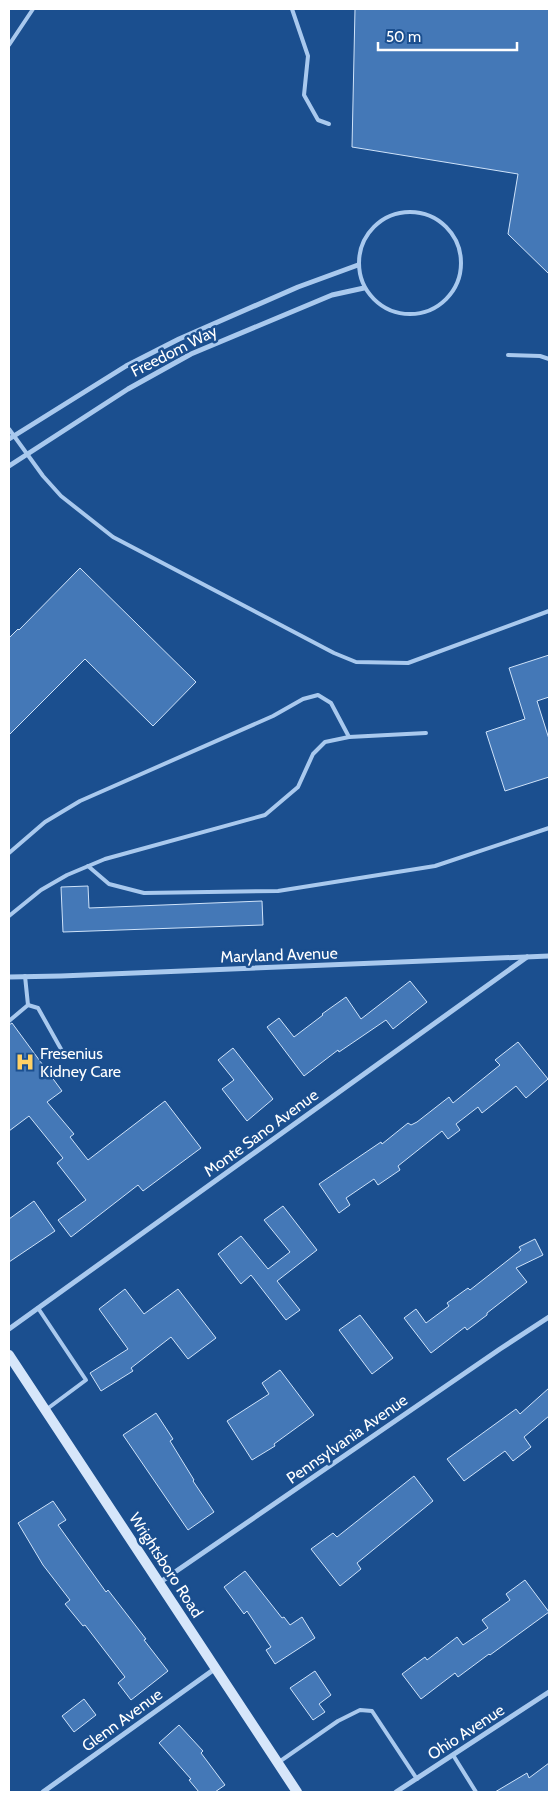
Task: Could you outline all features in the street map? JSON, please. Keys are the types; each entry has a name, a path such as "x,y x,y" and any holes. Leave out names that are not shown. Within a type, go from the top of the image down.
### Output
{"main road":[{"name":"Wrightsboro Road","path":"9,1354 297,1792"}],"street":[{"name":"Freedom Way","path":"9,440 126,366 180,339 298,287 358,265"},
{"name":"Freedom Way","path":"9,466 128,389 191,354 332,295 364,288"},
{"name":"Maryland Avenue","path":"9,977 549,956"},
{"name":"Monte Sano Avenue","path":"9,1329 527,957"},
{"name":"Pennsylvania Avenue","path":"160,1583 549,1317"},
{"name":"Glenn Avenue","path":"43,1792 216,1668"},
{"name":"Ohio Avenue","path":"396,1792 549,1692"}],"lane":[{"path":"9,45 34,9"},
{"path":"292,9 308,56 304,95 318,120 329,124"},
{"path":"408,211 425,214 438,220 451,232 459,248 461,262 459,278 448,298 430,311 415,315 398,314 383,308 373,300 364,288 358,265 359,252 367,234 374,226 396,213 408,211"},
{"path":"508,355 540,356 549,359"},
{"path":"9,428 43,476 61,496 113,537 334,653 356,662 408,663 549,611"},
{"path":"9,853 45,822 80,801 273,716 304,699 318,695 331,703 349,737"},
{"path":"9,916 41,890 67,875 105,859 265,814 298,787 313,754 325,742 349,737 426,733"},
{"path":"88,866 109,884 144,893 278,891 436,866 549,828"},
{"path":"25,976 28,1005"},
{"path":"9,1021 28,1005"},
{"path":"28,1005 38,1008 66,1058"},
{"path":"38,1308 86,1380 45,1410"},
{"path":"278,1763 338,1722 360,1710 372,1711 416,1779"},
{"path":"453,1755 476,1792"}],"building":[{"path":"355,9 549,9 549,274 508,234 518,174 352,147"},
{"path":"80,568 196,682 153,726 85,659 9,735 9,638"},
{"path":"549,655 549,697 537,701 549,739 549,777 505,791 486,732 525,719 509,668"},
{"path":"88,886 89,908 262,901 263,925 63,932 61,887"},
{"path":"410,981 427,1002 393,1029 386,1020 339,1052 338,1050 304,1076 267,1027 279,1018 294,1037 346,997 361,1019"},
{"path":"12,1023 62,1091 47,1102 74,1134 70,1137 88,1160 165,1101 201,1148 143,1191 138,1185 71,1237 58,1220 86,1200 57,1163 63,1158 29,1116 9,1131 9,1025"},
{"path":"518,1042 548,1079 526,1098 516,1086 482,1113 478,1107 456,1124 460,1130 448,1139 442,1131 398,1166 400,1170 378,1185 374,1179 346,1198 350,1205 339,1213 319,1184 381,1142 382,1144 408,1123 411,1125 417,1122 449,1097 453,1103 500,1065 495,1060"},
{"path":"233,1048 273,1099 247,1121 222,1089 234,1080 218,1060"},
{"path":"34,1201 55,1231 9,1262 9,1219"},
{"path":"283,1206 317,1250 277,1281 300,1310 286,1320 251,1275 241,1284 218,1254 241,1236 268,1269 290,1252 264,1220"},
{"path":"535,1239 543,1255 516,1268 527,1282 467,1330 465,1327 431,1353 404,1318 416,1309 426,1323 449,1306 447,1303 468,1288 470,1290 521,1250 519,1247"},
{"path":"125,1289 144,1314 178,1289 216,1338 188,1359 171,1337 131,1368 133,1371 101,1391 90,1373 128,1349 99,1309"},
{"path":"360,1315 393,1358 372,1374 339,1330"},
{"path":"280,1370 314,1415 274,1444 275,1446 252,1460 227,1421 269,1394 262,1383"},
{"path":"549,1388 549,1416 524,1437 531,1447 513,1461 505,1451 464,1481 447,1459 516,1409 520,1414"},
{"path":"156,1413 173,1439 170,1441 193,1481 214,1512 188,1530 123,1435"},
{"path":"414,1476 433,1501 357,1563 361,1569 340,1586 311,1549 333,1533 337,1537"},
{"path":"53,1501 66,1520 58,1525 106,1592 108,1590 168,1671 131,1700 118,1683 125,1677 85,1625 83,1626 65,1604 70,1600 43,1565 18,1523"},
{"path":"245,1571 282,1618 284,1617 290,1625 302,1617 315,1638 275,1664 266,1650 271,1647 247,1611 244,1614 224,1587"},
{"path":"525,1580 549,1612 458,1677 455,1673 421,1699 402,1674 425,1657 427,1660 457,1637 463,1645 488,1628 482,1620 510,1600 506,1594"},
{"path":"315,1671 331,1695 319,1704 325,1712 313,1720 290,1688"},
{"path":"84,1699 96,1715 74,1732 62,1716"},
{"path":"179,1725 203,1751 201,1753 225,1785 215,1792 199,1792 189,1780 191,1779 159,1743"},
{"path":"549,1763 549,1792 495,1792 527,1773 529,1778"}],"place":[{"name":"Fresenius Kidney Care","path":"25,1062"}]}
